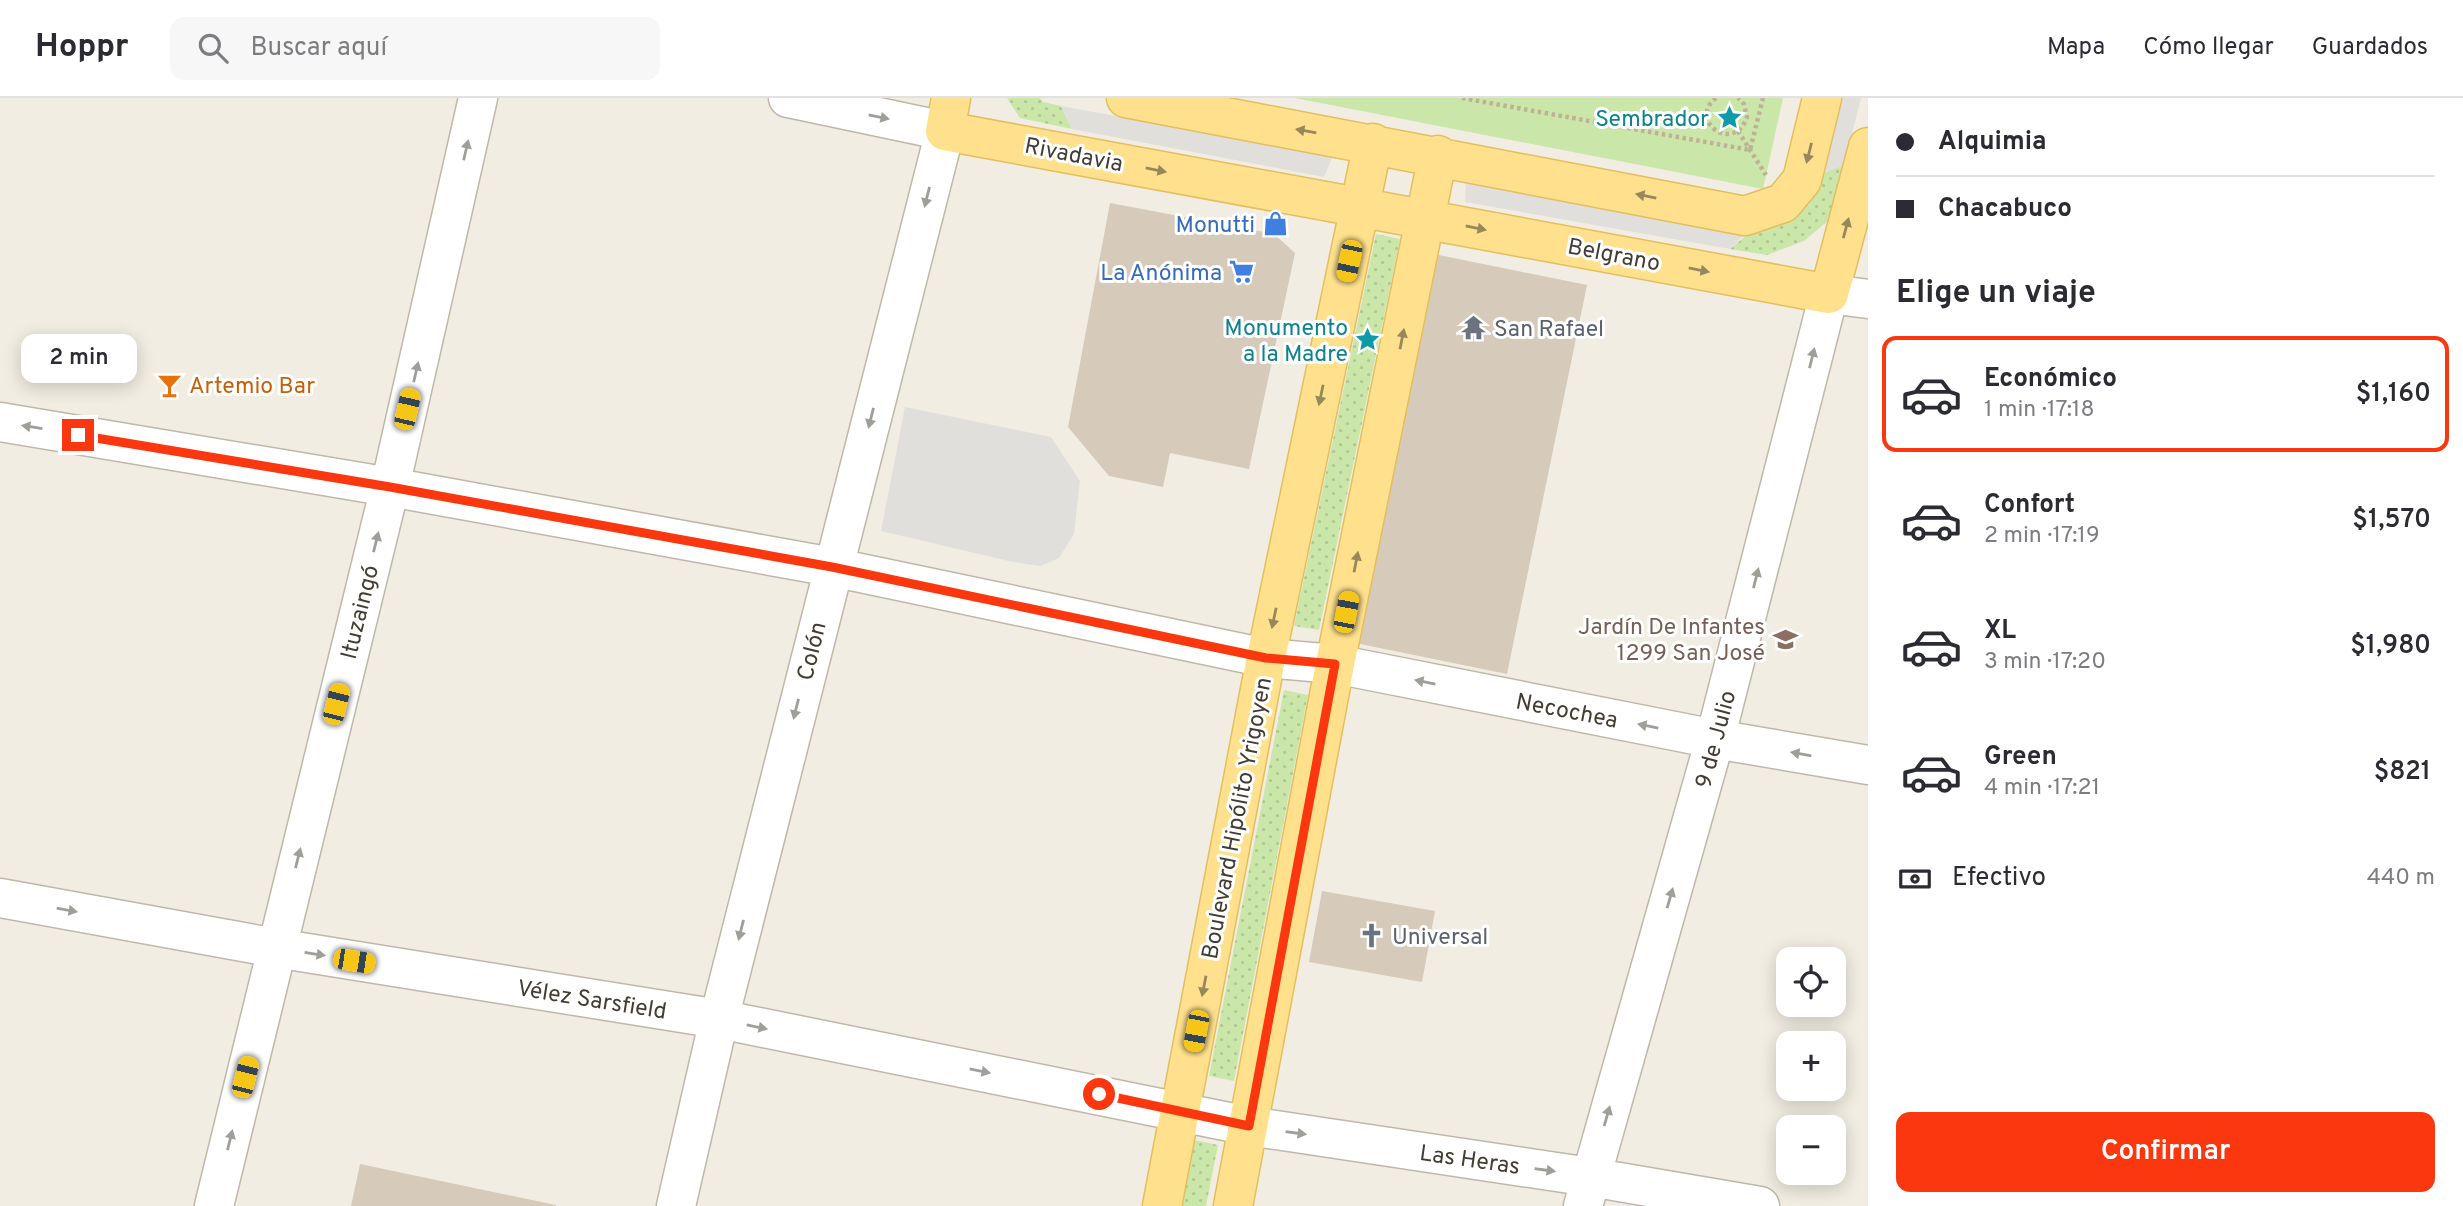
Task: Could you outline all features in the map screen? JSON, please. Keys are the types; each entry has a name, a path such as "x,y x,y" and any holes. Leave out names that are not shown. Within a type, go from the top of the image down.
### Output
{"main road":[{"path":"1126,98 1438,155 1745,216 1783,202 1802,180 1822,98"},
{"name":"Rivadavia","path":"948,115 1360,208"},
{"name":"Boulevard Hipólito Yrigoyen","path":"1162,1206 1266,658 1373,143"},
{"name":"9 de Julio","path":"1829,294 1868,147"},
{"path":"1233,1206 1335,664 1438,155"},
{"name":"Belgrano","path":"1360,208 1829,294"}],"street":[{"name":"Ituzaingó","path":"214,1206 390,487 478,98"},
{"name":"Rivadavia","path":"788,98 948,115"},
{"name":"Colón","path":"676,1206 719,1019 948,115"},
{"name":"Belgrano","path":"1829,294 1868,299"},
{"name":"9 de Julio","path":"1587,1191 1716,739 1829,294"},
{"name":"Necochea","path":"0,422 390,487 832,567 1266,658 1335,664 1716,739 1868,765"},
{"name":"Vélez Sarsfield","path":"0,898 276,948 719,1019 1181,1111"},
{"name":"Las Heras","path":"1181,1111 1587,1191 1760,1206"}],"path":[{"path":"1462,98 1751,150 1763,98"},
{"path":"1716,98 1707,108 1707,120 1715,131 1728,135 1738,131 1747,117 1744,104 1738,98"}],"green space":[{"path":"1007,98 1040,98 1043,102 1061,106 1072,129 1020,118"},
{"path":"1295,98 1783,98 1763,189"},
{"path":"1844,165 1829,220 1804,241 1767,255 1730,249 1820,174"},
{"path":"1376,234 1400,239 1319,630 1294,626"},
{"path":"1284,690 1308,695 1234,1081 1209,1076"},
{"path":"1194,1140 1218,1145 1206,1206 1181,1206"}],"shaded area":[{"path":"1839,98 1861,98 1844,165 1820,174"},
{"path":"1061,106 1333,156 1324,177 1072,129"},
{"path":"1466,179 1748,231 1730,249 1465,202"},
{"path":"905,407 1051,437 1080,481 1074,534 1059,558 1040,566 1013,562 881,531"}],"building":[{"path":"1110,203 1274,234 1295,253 1249,469 1170,453 1163,487 1109,476 1068,427"},
{"path":"1434,254 1587,285 1507,674 1355,643"},
{"name":"Universal","path":"1322,891 1435,911 1422,982 1309,962"},
{"path":"360,1164 556,1205 556,1206 351,1206"}],"place":[{"name":"Sembrador","path":"1729,118"},
{"name":"Monutti","path":"1275,224"},
{"name":"La Anónima","path":"1242,272"},
{"name":"San Rafael","path":"1474,328"},
{"name":"Monumento a la Madre","path":"1368,340"},
{"name":"Artemio Bar","path":"169,385"},
{"name":"Jardín De Infantes 1299 San José","path":"1785,639"},
{"name":"Universal","path":"1372,936"}],"route":[{"path":"78,435 390,487 832,567 1266,658 1335,664 1249,1126 1099,1094"}]}
